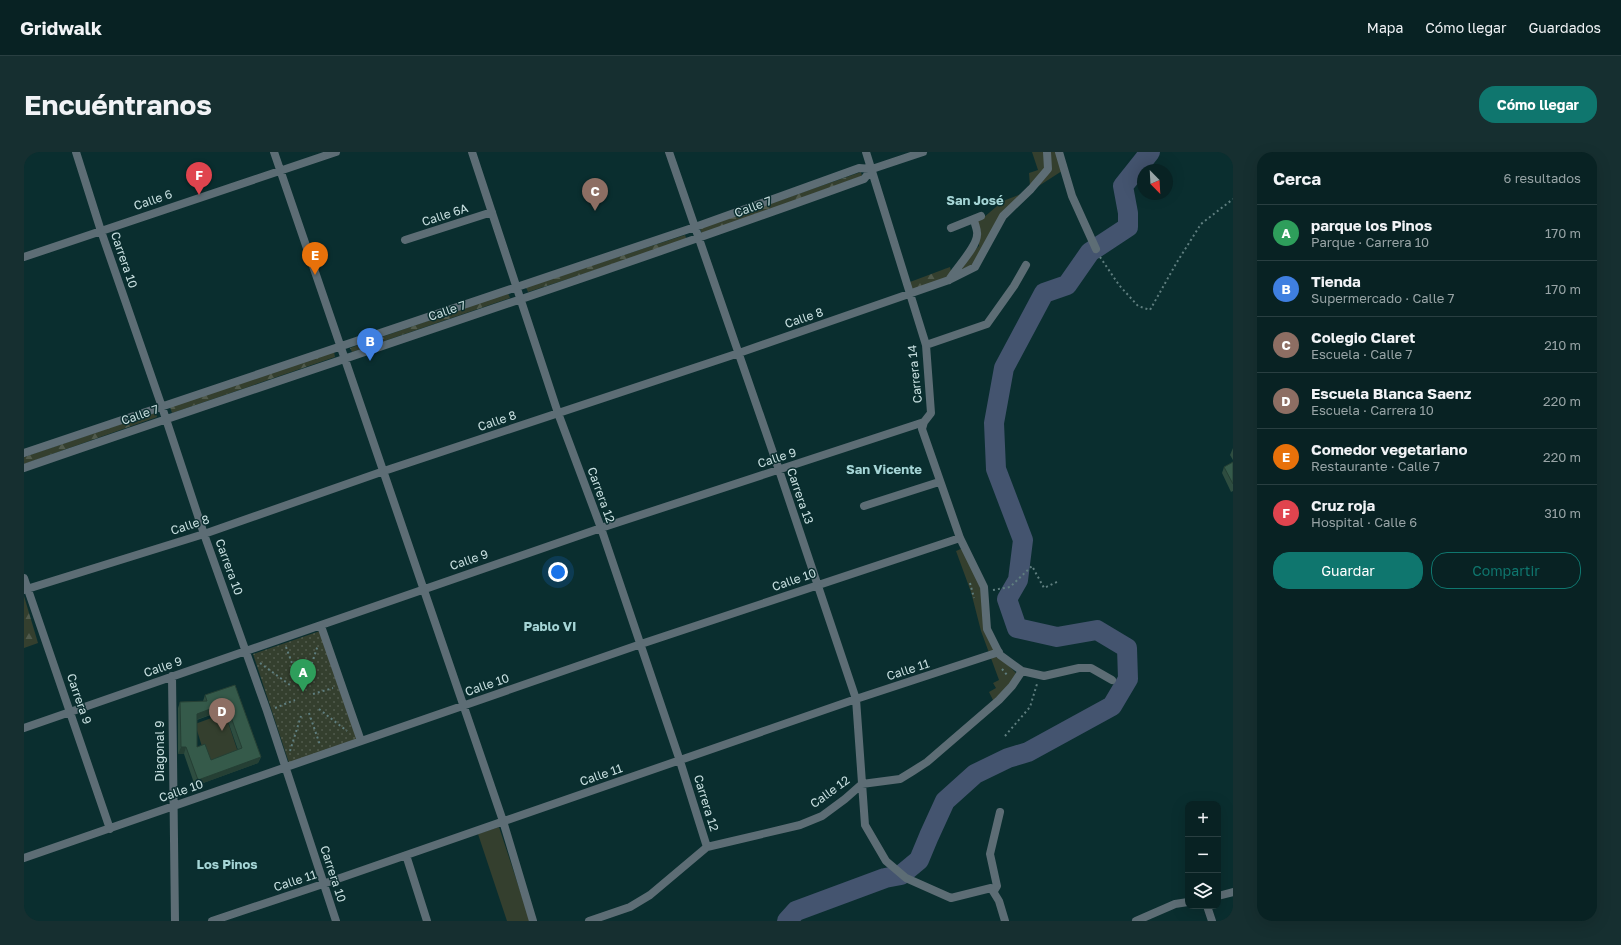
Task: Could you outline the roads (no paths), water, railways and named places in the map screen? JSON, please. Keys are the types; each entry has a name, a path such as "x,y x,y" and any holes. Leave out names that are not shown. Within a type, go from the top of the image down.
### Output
{"street":[{"name":"Carrera 10","path":"76,152 101,231 204,534 267,711 336,921"},
{"path":"274,152 342,346 423,589 503,821 533,921"},
{"name":"Calle 6","path":"24,258 336,152"},
{"name":"Carrera 12","path":"472,152 558,413 601,528 641,644 707,847"},
{"name":"Carrera 13","path":"669,152 818,584 856,700 865,825 886,862 906,878 951,898 991,888 994,891"},
{"name":"Carrera 14","path":"866,152 926,345 931,413 924,422 922,430 960,538 983,585 987,629 1000,654"},
{"name":"Calle 7","path":"24,453 695,227 859,168 872,169 923,152"},
{"name":"Calle 8","path":"26,590 204,534 384,471 739,353 949,280 975,267 1003,216 1031,189 1048,169 1047,152"},
{"path":"1059,152 1072,196 1096,249"},
{"name":"Calle 7","path":"24,468 521,298 699,239 864,179 872,169"},
{"name":"Calle 6A","path":"405,240 492,212"},
{"path":"949,280 975,244 978,235 977,218 951,228"},
{"path":"926,345 987,324 1014,286 1026,265"},
{"name":"Calle 9","path":"24,728 172,676 322,628 423,589 601,528 924,422"},
{"path":"864,506 940,482"},
{"name":"Calle 10","path":"24,858 641,644 960,538"},
{"name":"Carrera 9","path":"24,578 26,590 110,829"},
{"path":"322,628 361,742"},
{"path":"1000,654 1022,671 1040,676 1079,668 1091,668 1112,680"},
{"name":"Calle 11","path":"212,921 856,700 1000,654"},
{"name":"Calle 12","path":"589,921 630,907 650,895 707,847 800,825 822,816 862,784 900,779 913,772 927,762 999,700 1012,686 1022,671"},
{"name":"Diagonal 9","path":"172,676 175,921"},
{"path":"1000,812 990,854 997,886 994,891 999,901 1005,921"},
{"path":"406,855 427,921"},
{"path":"1221,895 1233,892"},
{"path":"1136,921 1176,904 1185,902"},
{"path":"1208,909 1212,921"}],"waterway":[{"path":"787,921 796,911 885,878 901,875 919,860 945,801 975,774 1008,758 1028,752 1112,706 1128,679 1127,648 1097,630 1057,637 1017,628 1007,599 1018,580 1023,540 996,469 994,423 1004,368 1044,293 1067,285 1090,252 1128,227 1128,213 1123,186 1150,152"}],"place":[{"name":"Cruz roja","path":"199,195"},
{"name":"Colegio Claret","path":"595,211"},
{"name":"Comedor vegetariano","path":"315,275"},
{"name":"Tienda","path":"370,361"},
{"name":"parque los Pinos","path":"303,692"},
{"name":"Escuela Blanca Saenz","path":"222,731"}],"district":[{"name":"San José","path":"975,200"},
{"name":"San Vicente","path":"884,469"},
{"name":"Pablo VI","path":"550,626"},
{"name":"Los Pinos","path":"227,864"}]}
